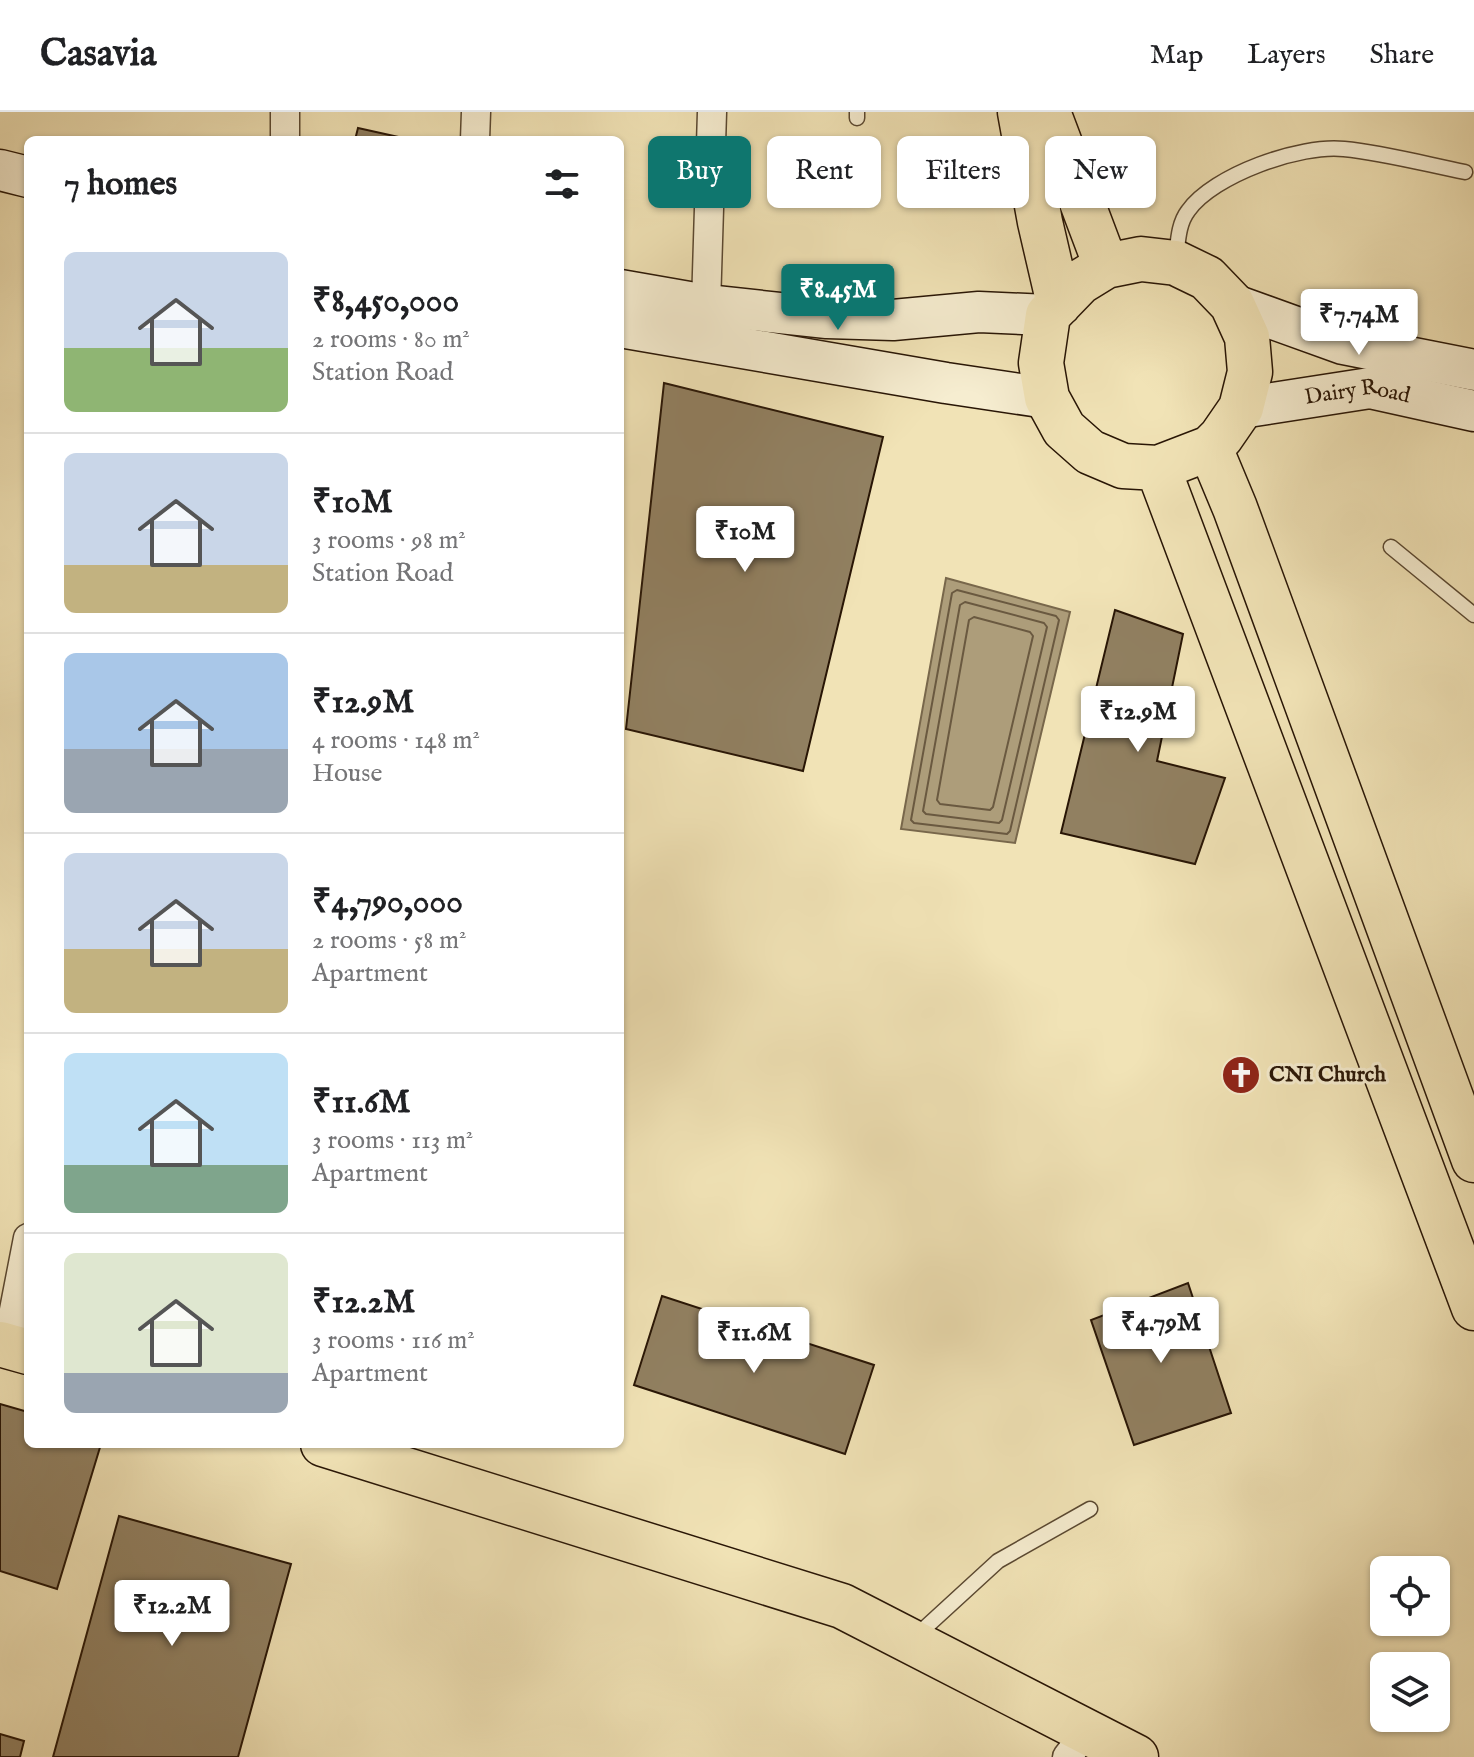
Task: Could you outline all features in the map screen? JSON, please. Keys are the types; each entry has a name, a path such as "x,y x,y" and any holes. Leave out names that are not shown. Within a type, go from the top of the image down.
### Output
{"main road":[{"path":"624,291 706,305 827,318 893,320 979,312 1053,310 1080,282 1106,266 1141,259 1176,263 1207,278 1232,304 1247,337 1250,372 1241,408 1210,448 1158,468 1123,466 1090,452 1064,429 1047,398 1041,363 1053,310 1020,112"},
{"path":"1048,112 1106,266"},
{"path":"0,170 24,176"},
{"path":"0,198 24,203"},
{"name":"Dairy Road","path":"1232,304 1343,344 1474,370"},
{"path":"624,328 1047,398"},
{"name":"Dairy Road","path":"1241,408 1370,388 1474,411"},
{"path":"1210,448 1241,523 1474,1160"},
{"path":"1158,468 1474,1308"},
{"path":"336,1448 842,1606 911,1641 1077,1744 1136,1757"}],"street":[{"path":"285,112 285,136"},
{"path":"475,136 476,112"},
{"path":"706,305 712,112"},
{"path":"12,1347 24,1265"}],"lane":[{"path":"1176,263 1180,229 1188,211 1217,185 1266,161 1300,152 1341,148 1465,172"},
{"path":"1391,547 1474,615"},
{"path":"911,1641 998,1561 1090,1509"}],"water":[{"path":"946,578 1070,612 1015,843 901,829"}],"building":[{"path":"358,128 394,136 356,136"},
{"path":"664,383 883,437 803,771 626,729"},
{"path":"1115,610 1183,634 1157,761 1225,778 1195,864 1061,833"},
{"path":"1188,1283 1231,1413 1134,1445 1091,1320"},
{"path":"662,1296 874,1365 845,1454 634,1385"},
{"path":"0,1404 24,1411 24,1448 100,1448 57,1589 0,1571"},
{"path":"119,1516 291,1564 238,1757 53,1757"},
{"path":"0,1734 24,1741 20,1757 0,1757"}],"place":[{"name":"CNI Church","path":"1241,1075"}]}
